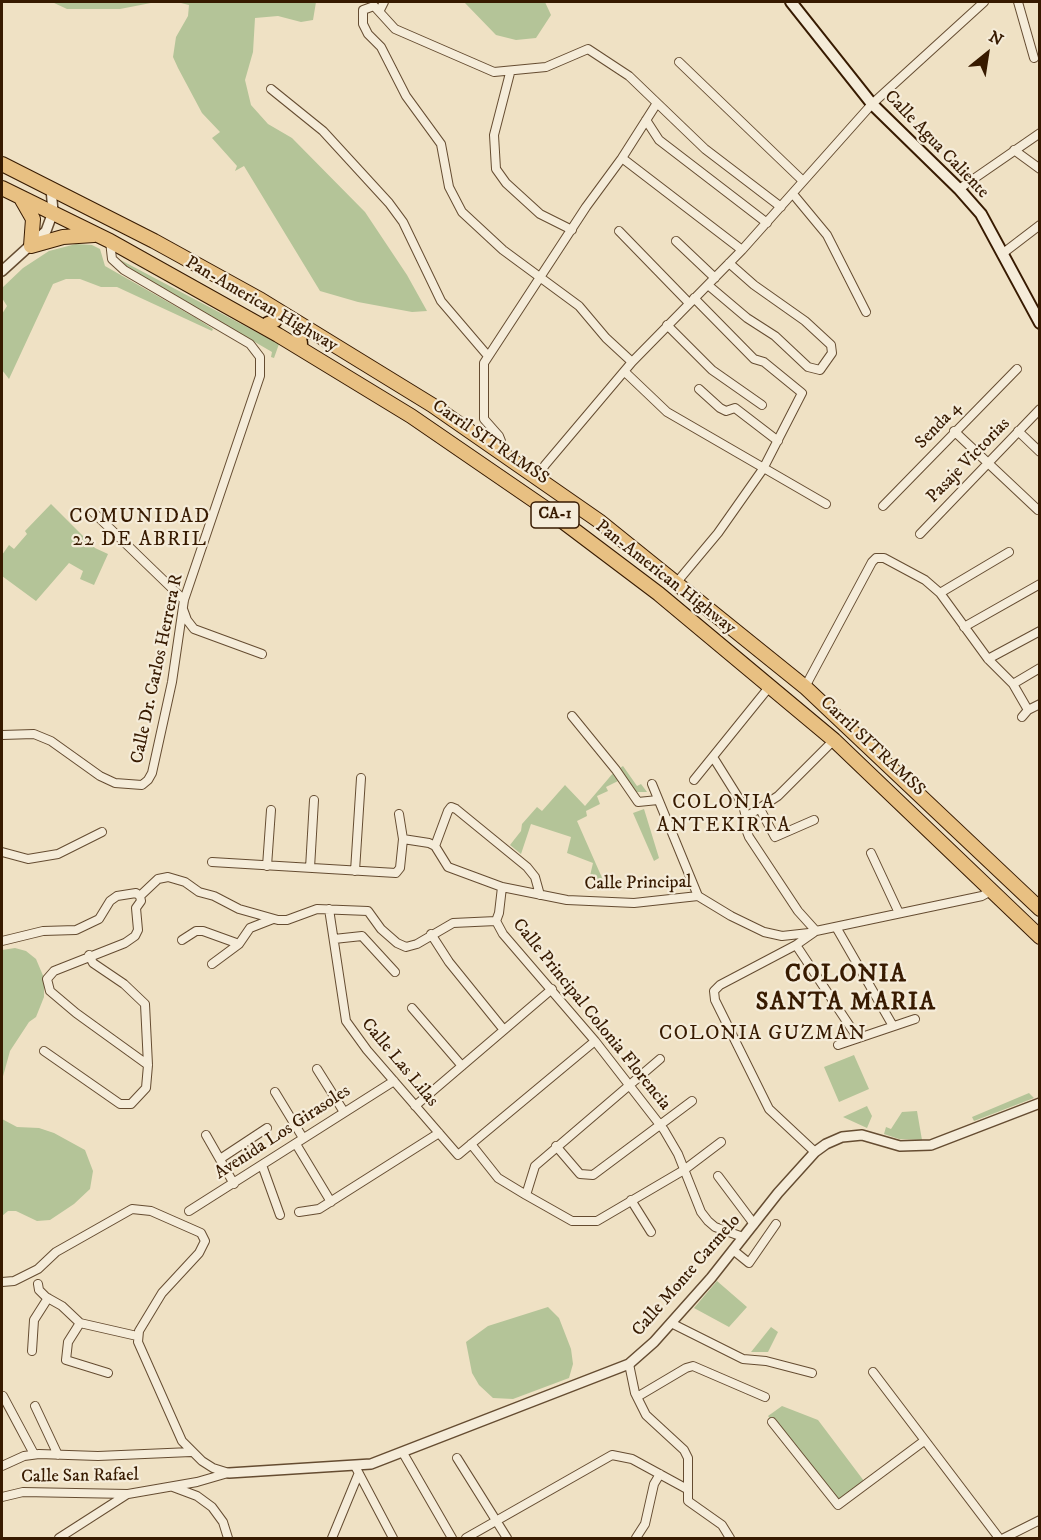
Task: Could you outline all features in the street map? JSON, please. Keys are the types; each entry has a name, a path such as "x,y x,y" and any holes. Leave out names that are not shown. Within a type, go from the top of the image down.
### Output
{"highway":[{"name":"Pan-American Highway","path":"2,164 188,259 261,300 366,363 537,478 677,582 805,687 1040,909"},
{"name":"Pan-American Highway","path":"2,188 53,210 278,335 436,433 573,528 659,594 834,740 1040,937"},
{"path":"20,196 33,219 31,246 63,237 103,238"}],"main road":[{"name":"Calle Agua Caliente","path":"791,2 872,104 959,189 985,220 1040,324"},
{"name":"Carril SITRAMSS","path":"2,170 52,191 169,253 271,319 500,456 661,574 838,722 1040,914"},
{"name":"Carril SITRAMSS","path":"2,183 271,319"},
{"name":"Carril SITRAMSS","path":"304,338 484,459 670,596 830,731 1040,930"}],"street":[{"path":"380,10 384,2"},
{"path":"537,478 544,465 632,362 742,250 872,104 984,2"},
{"path":"1018,2 1034,58"},
{"path":"632,362 606,338 579,306 540,279 475,226 453,198 441,144 405,96 381,47 363,24 361,16 367,7 374,6 380,10 395,29 494,72 510,73 546,67 588,49 629,76 705,149 781,207"},
{"path":"679,62 803,181"},
{"path":"510,73 494,135 496,169 506,183 540,213 572,230"},
{"path":"271,89 323,131 389,203 404,222 441,302 488,356"},
{"path":"497,450 501,441 499,436 483,418 484,363 657,103"},
{"path":"646,120 659,140 767,223"},
{"path":"959,189 1040,133"},
{"path":"1014,150 1040,169"},
{"path":"622,158 742,250"},
{"path":"2,271 46,231 53,210 52,191"},
{"path":"793,194 826,235 866,312"},
{"path":"1002,254 1040,225"},
{"path":"619,231 754,359 764,362 802,391 764,469 718,533 677,582"},
{"name":"Calle Dr. Carlos Herrera R","path":"2,735 34,734 51,741 100,776 122,784 142,785 152,773 172,682 184,604 260,376 260,357 250,344 124,270 112,259 103,238"},
{"path":"676,241 715,278"},
{"path":"708,285 747,318 775,336 808,367 820,370 832,352 831,345 805,321 754,285 729,263"},
{"path":"667,325 712,369 762,405"},
{"name":"Senda 4","path":"883,506 1017,369"},
{"path":"625,372 667,412 826,504"},
{"path":"699,389 723,410 735,408 778,441"},
{"name":"Pasaje Victorias","path":"920,534 1040,409"},
{"path":"954,431 1038,510"},
{"path":"1018,432 1040,452"},
{"path":"93,512 184,604 187,620 195,630 262,654"},
{"path":"940,593 1009,552"},
{"path":"805,687 876,558 884,558 904,568 940,593 988,659 1013,684 1025,713 1040,704"},
{"path":"964,627 1040,584"},
{"path":"988,659 1040,631"},
{"path":"1013,684 1040,668"},
{"path":"694,780 770,686"},
{"path":"572,716 638,802 658,800"},
{"path":"746,817 778,796 834,740"},
{"path":"713,757 742,805 746,817 744,824 749,837 813,932 796,945 720,985 714,991 715,1000 769,1109 815,1152"},
{"path":"355,871 361,778"},
{"path":"652,784 698,896"},
{"path":"310,868 314,800"},
{"path":"403,839 435,846 448,811 452,807 527,867 535,877 540,895"},
{"path":"760,809 775,837 814,820"},
{"path":"267,866 271,810"},
{"path":"212,862 396,873 400,868 403,839 399,814"},
{"path":"2,852 28,859 58,854 102,832"},
{"name":"Calle Principal","path":"435,846 448,867 502,887 567,900 634,903 698,896 764,932 782,936 813,932 982,896 992,891"},
{"path":"872,853 900,913"},
{"path":"148,1065 76,1013 50,991 47,979 50,974 89,955 125,943 135,936 138,930 135,915 140,896 158,879 168,877 185,882 199,892 214,896 239,909 273,919 288,920 317,909 368,911 381,929 397,943 406,947 417,944 453,923 496,921"},
{"name":"Calle Principal Colonia Florencia","path":"502,887 496,921 502,934 552,989 659,1123 684,1170 701,1212 708,1221 715,1227 743,1237"},
{"path":"2,941 43,931 76,930 99,919 110,901 117,896 136,893 140,896"},
{"name":"Calle Las Lilas","path":"329,909 346,1022 458,1155 471,1144"},
{"path":"212,964 239,944 250,928 273,919"},
{"path":"836,927 893,1026"},
{"path":"182,940 196,931 203,931 239,944"},
{"path":"431,934 449,962 504,1030"},
{"path":"334,939 362,936 395,972"},
{"path":"796,945 857,1037"},
{"path":"44,1051 120,1104 131,1104 146,1088 148,1065 145,1004 124,984 93,963 89,955"},
{"path":"415,1106 552,989"},
{"path":"412,1008 462,1066"},
{"path":"838,1045 915,1019"},
{"path":"595,1041 471,1144 498,1178 564,1217 581,1222 597,1221 684,1170 721,1142"},
{"path":"526,1195 535,1166 660,1059"},
{"path":"317,1069 344,1112"},
{"name":"Avenida Los Girasoles","path":"189,1211 234,1184 288,1146 300,1141 394,1081"},
{"path":"275,1092 331,1202"},
{"path":"556,1146 580,1174 589,1176 692,1101"},
{"name":"Calle Monte Carmelo","path":"229,1473 357,1471 629,1364 671,1323 815,1152 826,1144 852,1135 873,1137 900,1146 931,1145 1040,1103"},
{"path":"220,1159 267,1128"},
{"path":"299,1212 319,1209 439,1133"},
{"path":"206,1135 234,1184"},
{"path":"262,1165 280,1215"},
{"path":"718,1176 754,1224"},
{"path":"632,1200 651,1232"},
{"path":"2,1282 14,1281 38,1269 56,1252 132,1209 151,1211 196,1229 204,1237 200,1253 162,1293 137,1336 182,1441 191,1452 213,1468 229,1473"},
{"path":"733,1250 750,1263 776,1224"},
{"path":"38,1284 39,1290 62,1306 80,1323 137,1336"},
{"path":"32,1351 34,1320 48,1298"},
{"path":"80,1323 68,1342 66,1360 108,1373"},
{"path":"671,1323 743,1359 812,1373"},
{"path":"629,1364 637,1398 645,1415 684,1450 689,1464 687,1489 691,1505 722,1525 730,1539"},
{"path":"637,1398 693,1366 765,1397"},
{"path":"873,1372 999,1539"},
{"path":"3,1396 34,1454"},
{"path":"35,1406 58,1455"},
{"path":"772,1422 837,1505 924,1441"},
{"path":"2,1466 34,1454 98,1456 191,1452"},
{"path":"403,1453 452,1539"},
{"path":"466,1539 612,1455 624,1456 687,1489"},
{"path":"457,1458 507,1539"},
{"path":"332,1539 357,1471"},
{"path":"357,1471 393,1539"},
{"name":"Calle San Rafael","path":"2,1497 23,1492 128,1494 229,1473"},
{"path":"636,1539 645,1524 654,1484 660,1474"},
{"path":"172,1486 207,1502 223,1522 228,1539"},
{"path":"59,1539 128,1494"},
{"path":"1004,1539 1039,1521"}],"green space":[{"path":"52,2 156,2 120,9 67,9"},
{"path":"177,2 316,2 313,20 301,22 278,16 255,18 253,52 245,80 251,105 268,124 292,138 365,212 407,275 427,311 412,312 358,302 320,291 244,166 235,171 237,166 212,138 220,132 202,113 173,57 176,37 188,16 189,5"},
{"path":"464,2 545,2 551,15 536,38 516,40 496,35"},
{"path":"76,244 92,245 100,249 105,266 196,318 213,329 212,331 117,287 101,287 80,279 66,279 53,284 9,379 2,370 2,314 7,306 2,298 2,288 23,268 49,251"},
{"path":"113,256 279,344 274,358 271,357 272,352 116,261"},
{"path":"51,504 95,548 108,554 94,585 80,579 83,571 69,563 36,601 2,576 2,555 9,545 14,549 27,534 25,531"},
{"path":"623,766 637,786 641,784 647,792 636,792 620,768"},
{"path":"614,772 618,781 606,787 608,791 597,796 600,804 586,811 587,816 577,821 603,880 589,880 593,863 567,853 571,837 531,824 521,854 510,845 521,831 522,824 537,807 542,811 565,785 585,806"},
{"path":"644,809 659,858 654,861 633,813"},
{"path":"15,948 26,951 36,959 44,978 44,997 36,1017 29,1022 10,1051 2,1080 2,950"},
{"path":"854,1055 869,1089 839,1102 824,1067"},
{"path":"1029,1093 1034,1098 974,1121 972,1117"},
{"path":"867,1106 872,1116 867,1128 843,1117"},
{"path":"917,1111 922,1140 899,1139 884,1134 886,1127 891,1129 902,1112"},
{"path":"2,1119 17,1127 39,1128 54,1133 85,1150 93,1171 90,1189 74,1204 50,1220 37,1221 16,1211 8,1211 2,1216"},
{"path":"717,1281 747,1307 729,1327 694,1308"},
{"path":"548,1307 559,1318 571,1349 573,1364 569,1378 513,1399 493,1398 479,1385 472,1373 466,1342 488,1326"},
{"path":"771,1327 778,1332 768,1352 751,1352"},
{"path":"782,1406 818,1420 867,1485 843,1503 832,1499 768,1416"}],"district":[{"name":"COMUNIDAD 22 DE ABRIL","path":"140,530"},
{"name":"COLONIA ANTEKIRTA","path":"724,816"},
{"name":"COLONIA SANTA MARIA","path":"846,990"},
{"name":"COLONIA GUZMAN","path":"763,1035"}]}
